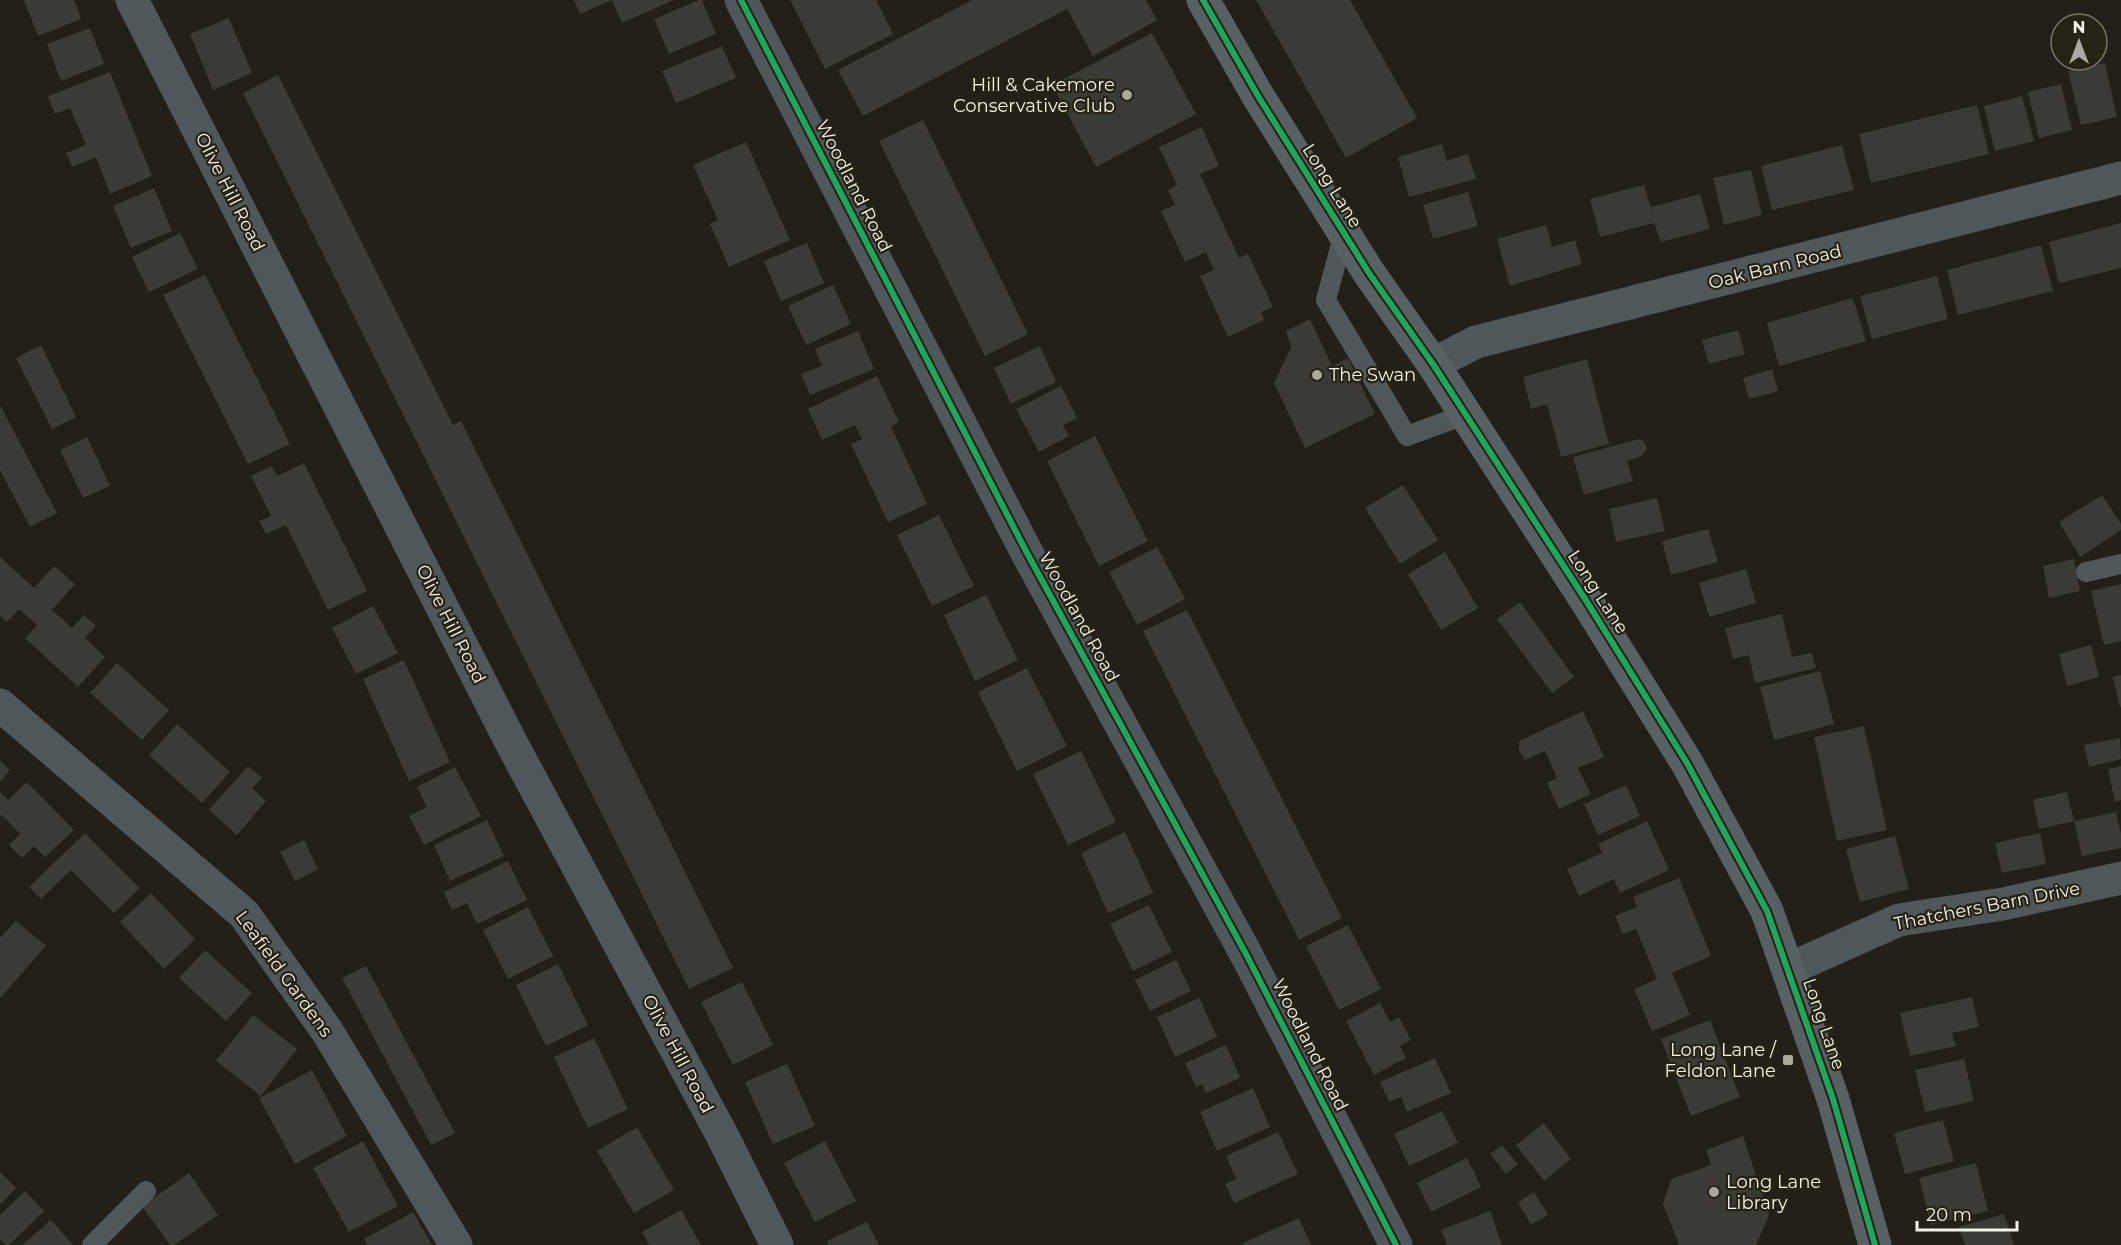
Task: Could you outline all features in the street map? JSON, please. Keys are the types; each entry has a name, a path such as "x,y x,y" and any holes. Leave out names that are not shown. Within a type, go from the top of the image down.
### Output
{"main road":[{"name":"Long Lane","path":"1203,0 1258,96 1368,273 1433,364 1688,763 1767,911 1833,1100 1875,1245"}],"street":[{"name":"Olive Hill Road","path":"132,0 513,746 723,1137 777,1245"},
{"name":"Woodland Road","path":"741,0 1027,553 1246,954 1396,1245"},
{"name":"Oak Barn Road","path":"1433,364 1476,342 2121,178"},
{"name":"Leafield Gardens","path":"0,705 244,914 327,1031 456,1245"},
{"name":"Thatchers Barn Drive","path":"1789,969 1899,920 2003,904 2121,878"}],"lane":[{"path":"1344,233 1326,300 1407,436 1464,415"},
{"path":"2086,572 2121,564"},
{"path":"93,1245 146,1191"}],"building":[{"path":"24,0 74,0 81,19 38,36"},
{"path":"574,0 612,0 580,14"},
{"path":"612,0 674,0 622,23"},
{"path":"702,0 716,34 669,54 654,19"},
{"path":"790,0 876,0 893,34 825,69"},
{"path":"972,0 1146,0 1157,20 1093,56 1067,9 863,116 838,70"},
{"path":"1256,0 1350,0 1417,118 1346,158"},
{"path":"229,18 252,73 213,90 190,34"},
{"path":"90,28 104,64 61,81 47,44"},
{"path":"1152,33 1196,114 1096,167 1052,85"},
{"path":"722,46 736,78 676,103 662,71"},
{"path":"110,72 152,176 110,194 96,157 72,167 66,153 86,145 70,108 55,114 48,96"},
{"path":"2068,72 2107,72 2117,117 2081,125"},
{"path":"278,75 453,425 461,421 733,968 689,989 243,93"},
{"path":"2061,84 2072,130 2039,138 2028,92"},
{"path":"2022,96 2034,141 1995,151 1984,106"},
{"path":"1977,105 1989,154 1871,183 1859,134"},
{"path":"923,120 1028,334 985,356 879,141"},
{"path":"1202,127 1219,166 1200,174 1239,258 1248,254 1273,307 1261,312 1264,320 1228,337 1200,276 1214,270 1206,252 1185,262 1161,211 1175,205 1168,190 1177,185 1159,147"},
{"path":"746,142 790,240 729,267 710,224 718,220 693,165"},
{"path":"1442,144 1447,161 1468,154 1476,179 1409,197 1398,157"},
{"path":"1842,145 1854,190 1772,210 1761,166"},
{"path":"1751,170 1762,215 1724,225 1713,178"},
{"path":"1644,185 1653,216 1651,207 1700,194 1710,229 1661,242 1654,223 1600,237 1590,199"},
{"path":"154,188 172,231 131,248 113,206"},
{"path":"1468,192 1478,226 1433,239 1423,205"},
{"path":"2121,223 2121,268 2059,283 2049,242"},
{"path":"1546,225 1552,247 1575,240 1582,264 1510,286 1497,239"},
{"path":"180,233 198,269 149,292 132,257"},
{"path":"807,243 824,283 781,301 764,261"},
{"path":"2041,245 2053,291 1958,315 1947,270"},
{"path":"205,275 290,444 248,464 163,295"},
{"path":"1937,276 1948,319 1872,339 1860,296"},
{"path":"833,285 851,324 806,345 788,306"},
{"path":"1853,298 1866,341 1779,366 1767,323"},
{"name":"The Swan","path":"1310,319 1332,366 1348,358 1375,414 1305,448 1274,383 1291,347 1286,331"},
{"path":"1738,330 1745,354 1709,364 1702,340"},
{"path":"858,331 874,369 810,395 801,374 822,366 815,349"},
{"path":"41,345 76,417 52,429 16,358"},
{"path":"1040,346 1056,382 1011,404 994,368"},
{"path":"1587,359 1609,444 1561,457 1547,404 1531,409 1523,377"},
{"path":"1772,369 1778,391 1749,399 1743,378"},
{"path":"877,376 899,422 891,426 927,504 888,522 851,444 862,439 855,425 822,440 808,409"},
{"path":"1061,386 1077,418 1063,425 1069,436 1039,452 1016,409"},
{"path":"0,405 57,513 30,527 0,470"},
{"path":"1095,436 1148,541 1099,566 1047,461"},
{"path":"87,437 110,486 83,498 60,450"},
{"path":"1639,439 1644,441 1647,448 1642,456 1627,461 1633,481 1584,495 1573,457"},
{"path":"304,463 367,591 328,610 286,525 266,534 259,521 271,516 251,476 272,466 277,476"},
{"path":"1403,485 1438,540 1400,564 1365,508"},
{"path":"2102,495 2121,524 2121,530 2080,557 2059,522"},
{"path":"1657,498 1665,531 1616,542 1609,509"},
{"path":"939,515 974,586 932,606 897,535"},
{"path":"1708,529 1718,562 1671,575 1662,541"},
{"path":"1157,547 1185,599 1137,625 1109,572"},
{"path":"1445,552 1478,608 1441,630 1408,574"},
{"path":"0,557 34,588 54,566 75,584 52,610 72,628 84,615 96,626 85,638 105,657 78,687 25,638 37,625 19,609 7,622 0,616"},
{"path":"2074,559 2080,591 2049,598 2043,566"},
{"path":"1746,569 1756,603 1709,617 1699,583"},
{"path":"2121,584 2121,641 2104,645 2091,591"},
{"path":"986,595 1018,660 975,681 944,615"},
{"path":"1520,602 1574,677 1552,693 1497,619"},
{"path":"373,606 398,653 356,674 332,628"},
{"path":"1187,610 1342,918 1299,940 1143,631"},
{"path":"1782,614 1792,657 1812,653 1816,668 1755,683 1749,655 1733,659 1725,628"},
{"path":"2091,645 2099,677 2067,686 2059,654"},
{"path":"404,660 450,762 409,781 363,679"},
{"path":"117,663 169,710 142,740 90,693"},
{"path":"1027,668 1067,746 1017,771 978,692"},
{"path":"1820,671 1834,724 1774,740 1760,687"},
{"path":"2121,675 2121,707 2120,707 2113,677"},
{"path":"1583,711 1604,757 1578,768 1591,794 1559,809 1547,783 1557,778 1545,751 1525,760 1519,750 1519,741"},
{"path":"177,724 230,772 202,803 149,755"},
{"path":"1864,726 1887,830 1837,841 1814,737"},
{"path":"2120,738 2121,759 2089,767 2084,745"},
{"path":"1081,751 1116,822 1068,845 1033,774"},
{"path":"0,761 10,770 0,782"},
{"path":"248,766 262,778 252,788 266,801 237,835 209,810"},
{"path":"2121,766 2121,800 2115,802 2108,769"},
{"path":"455,767 481,816 424,845 409,816 427,807 417,787"},
{"path":"27,782 74,830 45,857 34,846 22,858 9,845 20,834 2,815 0,817 0,792 8,800"},
{"path":"1626,785 1640,816 1598,835 1584,804"},
{"path":"2067,792 2074,821 2039,829 2033,800"},
{"path":"2116,812 2121,834 2121,848 2082,856 2074,821"},
{"path":"487,820 504,856 450,881 434,845"},
{"path":"1647,821 1669,870 1620,893 1614,879 1579,896 1567,869 1602,853 1598,844"},
{"path":"1125,832 1153,893 1108,913 1081,853"},
{"path":"85,833 139,888 114,913 71,870 41,899 29,887"},
{"path":"2040,833 2046,864 2002,873 1995,843"},
{"path":"1895,836 1909,889 1860,902 1846,849"},
{"path":"304,840 318,869 295,881 280,852"},
{"path":"508,861 527,900 477,924 467,903 452,910 444,892"},
{"path":"1679,878 1711,956 1672,973 1690,1015 1652,1031 1634,989 1657,979 1636,929 1623,934 1615,916 1637,907 1633,897"},
{"path":"151,893 195,939 164,969 120,922"},
{"path":"1149,905 1172,952 1133,971 1110,924"},
{"path":"528,907 553,956 508,979 483,930"},
{"path":"16,921 46,946 0,998 0,936"},
{"path":"1348,925 1381,989 1339,1010 1306,946"},
{"path":"205,950 252,993 226,1021 179,978"},
{"path":"1176,960 1191,991 1150,1011 1135,980"},
{"path":"558,964 588,1025 546,1046 516,985"},
{"path":"366,966 455,1133 431,1145 342,978"},
{"path":"742,982 773,1045 733,1065 701,1002"},
{"path":"1972,997 1979,1027 1952,1033 1956,1046 1910,1056 1900,1013"},
{"path":"1199,998 1217,1037 1175,1057 1157,1017"},
{"path":"1380,1003 1390,1022 1399,1017 1411,1040 1400,1046 1406,1058 1374,1075 1346,1021"},
{"path":"253,1015 297,1049 261,1096 216,1061"},
{"path":"1710,1020 1740,1097 1691,1116 1661,1039"},
{"path":"594,1038 628,1109 588,1128 554,1057"},
{"path":"1226,1045 1240,1078 1206,1093 1202,1084 1196,1087 1185,1063"},
{"path":"1435,1058 1451,1093 1407,1112 1401,1097 1389,1102 1380,1082"},
{"path":"1964,1059 1974,1101 1925,1112 1915,1070"},
{"path":"787,1064 815,1126 773,1144 745,1082"},
{"path":"312,1070 347,1136 295,1164 259,1098"},
{"path":"1253,1088 1270,1127 1217,1151 1200,1112"},
{"path":"1442,1111 1458,1143 1409,1166 1394,1134"},
{"path":"1943,1120 1954,1161 1905,1174 1894,1133"},
{"path":"1544,1123 1571,1159 1544,1181 1516,1145"},
{"path":"637,1127 674,1190 634,1213 597,1151"},
{"path":"1278,1132 1298,1174 1234,1203 1225,1184 1236,1179 1226,1156"},
{"name":"Long Lane Library","path":"1743,1136 1769,1215 1756,1245 1679,1245 1663,1204 1671,1179 1711,1165 1706,1150"},
{"path":"363,1141 398,1206 349,1232 313,1168"},
{"path":"825,1141 856,1201 815,1222 784,1163"},
{"path":"1502,1145 1518,1164 1506,1174 1490,1154"},
{"path":"1467,1158 1481,1187 1431,1212 1417,1183"},
{"path":"1976,1163 1988,1211 1931,1225 1919,1178"},
{"path":"0,1172 16,1188 0,1205"},
{"path":"189,1173 218,1215 174,1245 170,1245 142,1206"},
{"path":"25,1191 44,1211 9,1245 6,1245 0,1239 0,1215"},
{"path":"1534,1192 1548,1215 1531,1225 1518,1202"},
{"path":"681,1210 701,1245 649,1245 642,1232"},
{"path":"1490,1211 1502,1245 1447,1245 1441,1230"},
{"path":"413,1212 432,1245 367,1245 364,1239"},
{"path":"2004,1214 2014,1245 1965,1245 1959,1227"},
{"path":"1299,1218 1311,1245 1244,1245 1243,1243"},
{"path":"51,1220 73,1245 22,1245"},
{"path":"867,1222 879,1245 828,1245 827,1241"}],"cycle path":[{"path":"741,0 1027,553 1246,954 1396,1245"},
{"path":"1203,0 1258,96 1369,273 1433,364 1587,602 1687,763 1767,911 1833,1099 1875,1245"}],"place":[{"name":"Hill & Cakemore Conservative Club","path":"1127,95"},
{"name":"The Swan","path":"1317,375"},
{"name":"Long Lane / Feldon Lane","path":"1788,1060"},
{"name":"Long Lane Library","path":"1714,1192"}]}
